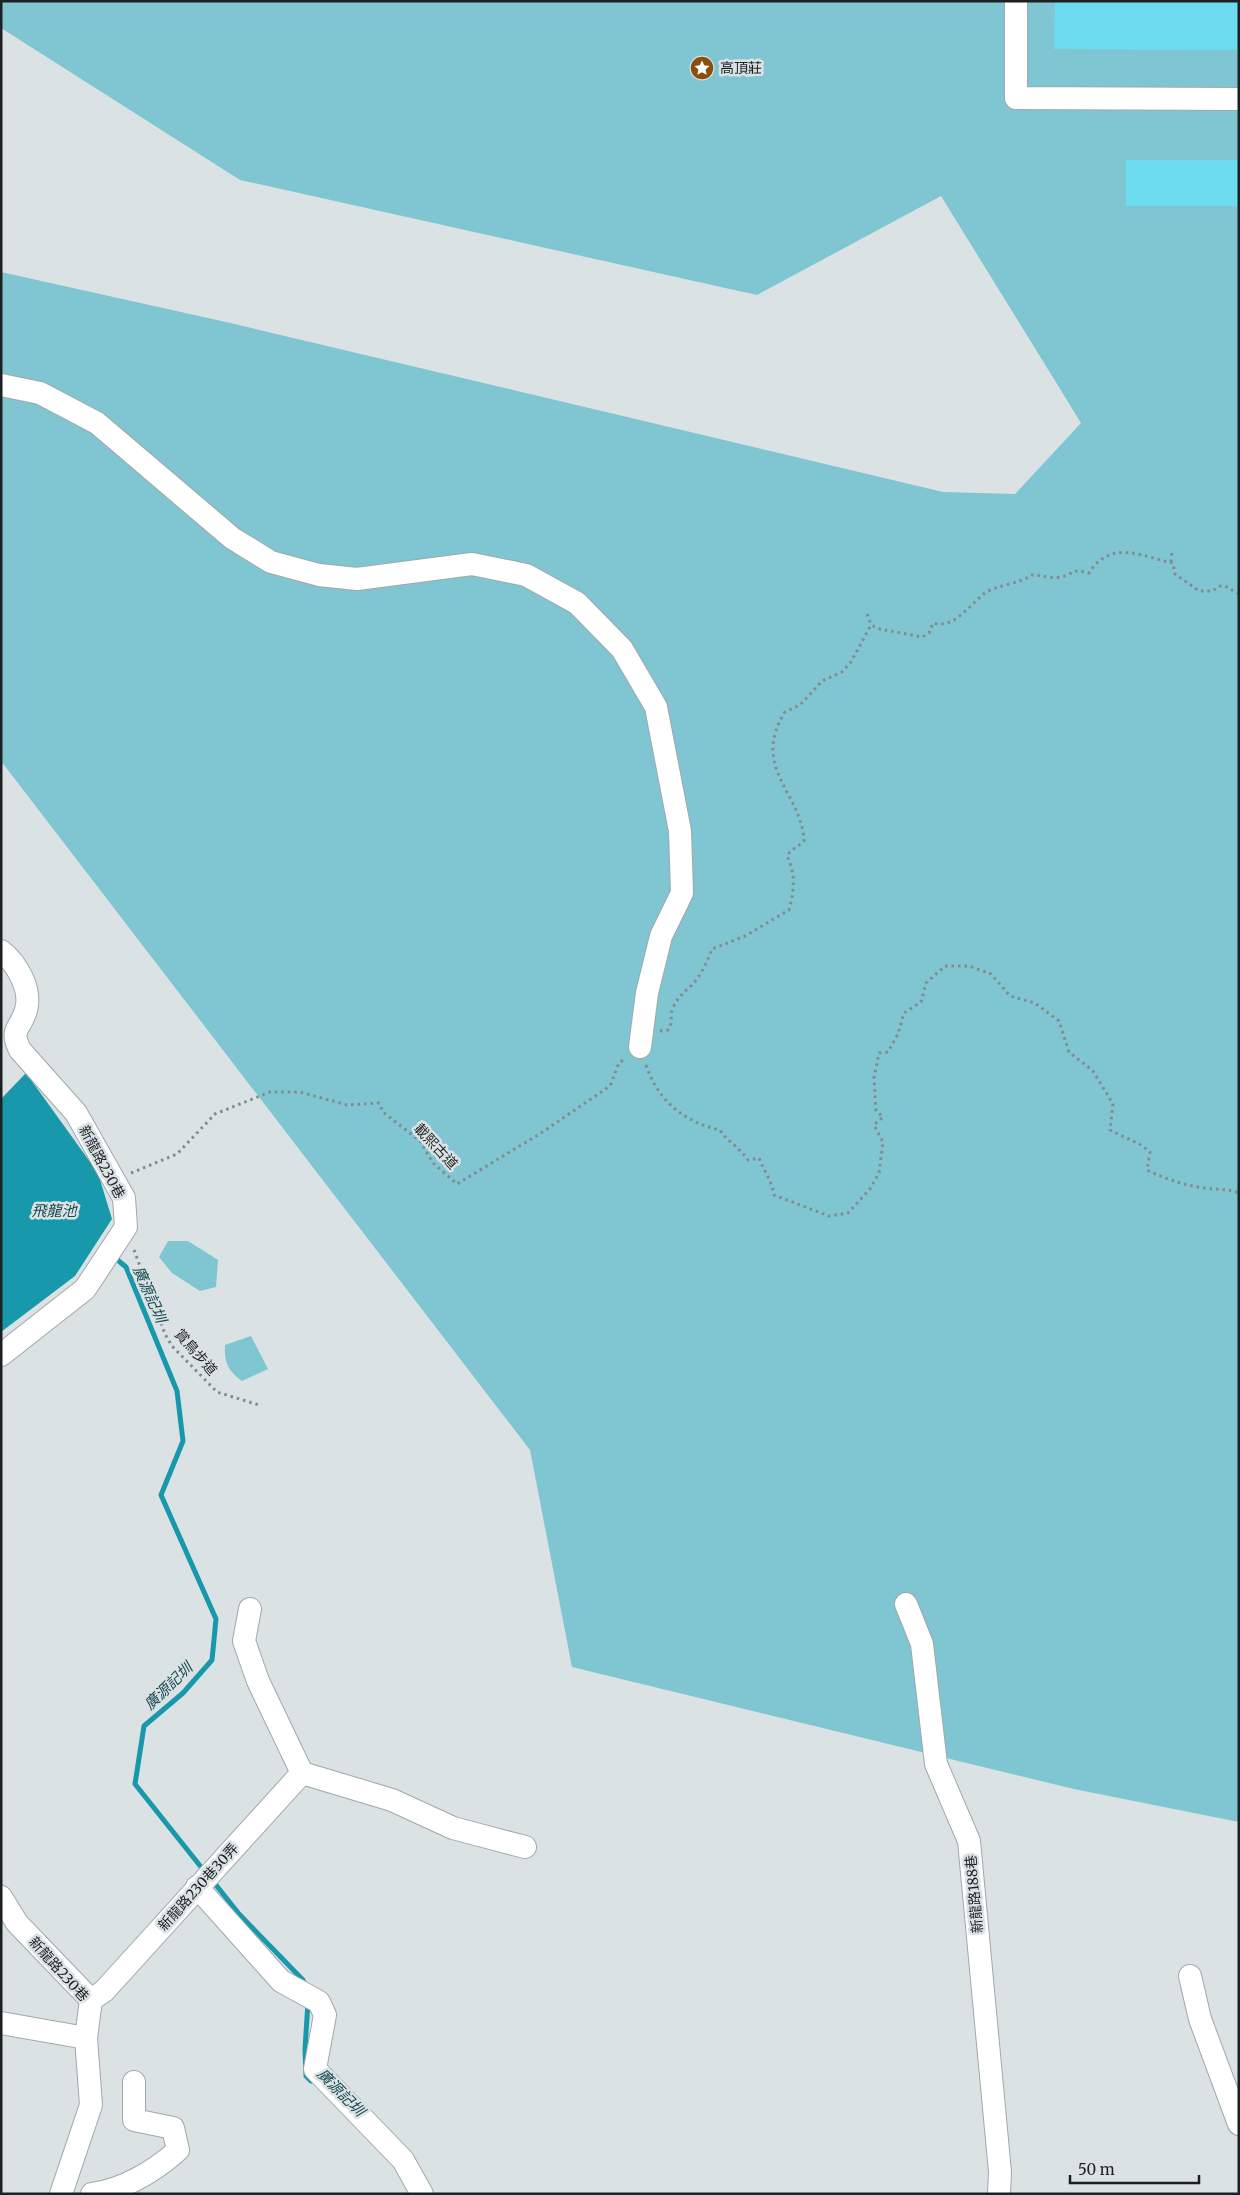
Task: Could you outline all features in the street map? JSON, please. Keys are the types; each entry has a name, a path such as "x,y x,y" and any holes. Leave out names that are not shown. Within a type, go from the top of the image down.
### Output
{"lane":[{"path":"1016,1 1016,98 1239,99"},
{"path":"1,385 40,393 97,423 232,538 271,562 319,575 357,579 472,564 526,575 577,604 622,649 656,707 680,831 682,893 660,936 647,993 640,1047"},
{"name":"新龍路230巷","path":"1,951 23,980 28,998 26,1012 16,1027 15,1039 20,1050 76,1113 124,1198 121,1236"},
{"path":"1,1355 86,1289 121,1236"},
{"name":"新龍路188巷","path":"906,1604 922,1644 936,1764 969,1841 1000,2172 999,2194"},
{"path":"250,1609 244,1641 258,1681 302,1773 392,1800 453,1828 525,1847"},
{"name":"新龍路230巷30弄","path":"91,2000 104,1991 302,1773"},
{"path":"200,1884 281,1982 320,2002 326,2015 315,2069 403,2160 422,2194"},
{"name":"新龍路230巷","path":"1,1898 17,1923 91,2000 86,2038 91,2105 61,2194"},
{"path":"1190,1976 1200,2019 1239,2124"},
{"path":"1,2023 86,2038"},
{"path":"92,2194 105,2192 157,2169 178,2150 173,2128 134,2120 134,2082"}],"path":[{"path":"1172,551 1171,562 1174,563 1175,574 1199,591 1212,592 1220,586 1225,586 1239,594"},
{"path":"871,625 880,629 922,637 929,633 933,623 941,625 949,623 970,608 984,593 1008,582 1028,578 1032,575 1062,576 1073,570 1089,573 1096,562 1104,556 1122,552 1167,563 1171,562"},
{"path":"867,614 871,625 866,637 846,667 842,672 822,681 800,704 786,712 776,732 772,749 780,781 798,816 804,841 797,848 790,850 786,856 794,880 794,893 789,910 745,936 712,949 708,960 693,983 687,988 672,1009 672,1024 668,1030 660,1031 640,1047 650,1078 664,1098 694,1122 720,1130 727,1140 740,1148 748,1160 759,1158 765,1175 772,1182 774,1194 829,1216 848,1213 870,1189 879,1174 883,1142 874,1125 883,1117 876,1111 874,1078 879,1053 888,1052 898,1034 904,1013 921,1002 926,983 945,966 969,966 991,974 1010,996 1035,1003 1059,1020 1069,1052 1093,1071 1113,1104 1110,1130 1142,1145 1150,1152 1147,1170 1172,1182 1206,1188 1225,1188 1239,1193"},
{"name":"載熙古道","path":"114,1181 177,1154 215,1114 270,1092 300,1092 347,1105 379,1103 383,1112 420,1141 433,1163 457,1184 541,1133 610,1086 619,1063 640,1047"},
{"name":"賞鳥步道","path":"121,1236 164,1334 172,1346 217,1392 259,1405"}],"shaded area":[{"path":"1,1 1239,1 1239,1822 1074,1789 572,1667 530,1450 1,761 1,272 226,322 943,492 1015,494 1081,423 941,196 757,295 240,180 1,28"},
{"path":"168,1241 188,1241 218,1260 216,1287 200,1291 172,1273 159,1257"},
{"path":"251,1336 268,1369 242,1381 233,1374 228,1366 225,1356 225,1345"}],"water":[{"name":"飛龍池","path":"26,1073 98,1173 112,1219 75,1276 1,1332 1,1099"}],"building":[{"path":"1055,1 1239,1 1239,50 1054,49"},
{"path":"1126,160 1239,160 1239,206 1126,206"}],"waterway":[{"name":"廣源記圳","path":"114,1257 126,1267 177,1391 183,1441 161,1495 216,1619 212,1660 183,1693 144,1726 135,1784 205,1872"},
{"name":"廣源記圳","path":"212,1880 239,1914 303,1980 305,1986"},
{"name":"廣源記圳","path":"308,2002 305,2049 306,2076 311,2081"}],"place":[{"name":"高頂莊","path":"702,68"}]}
